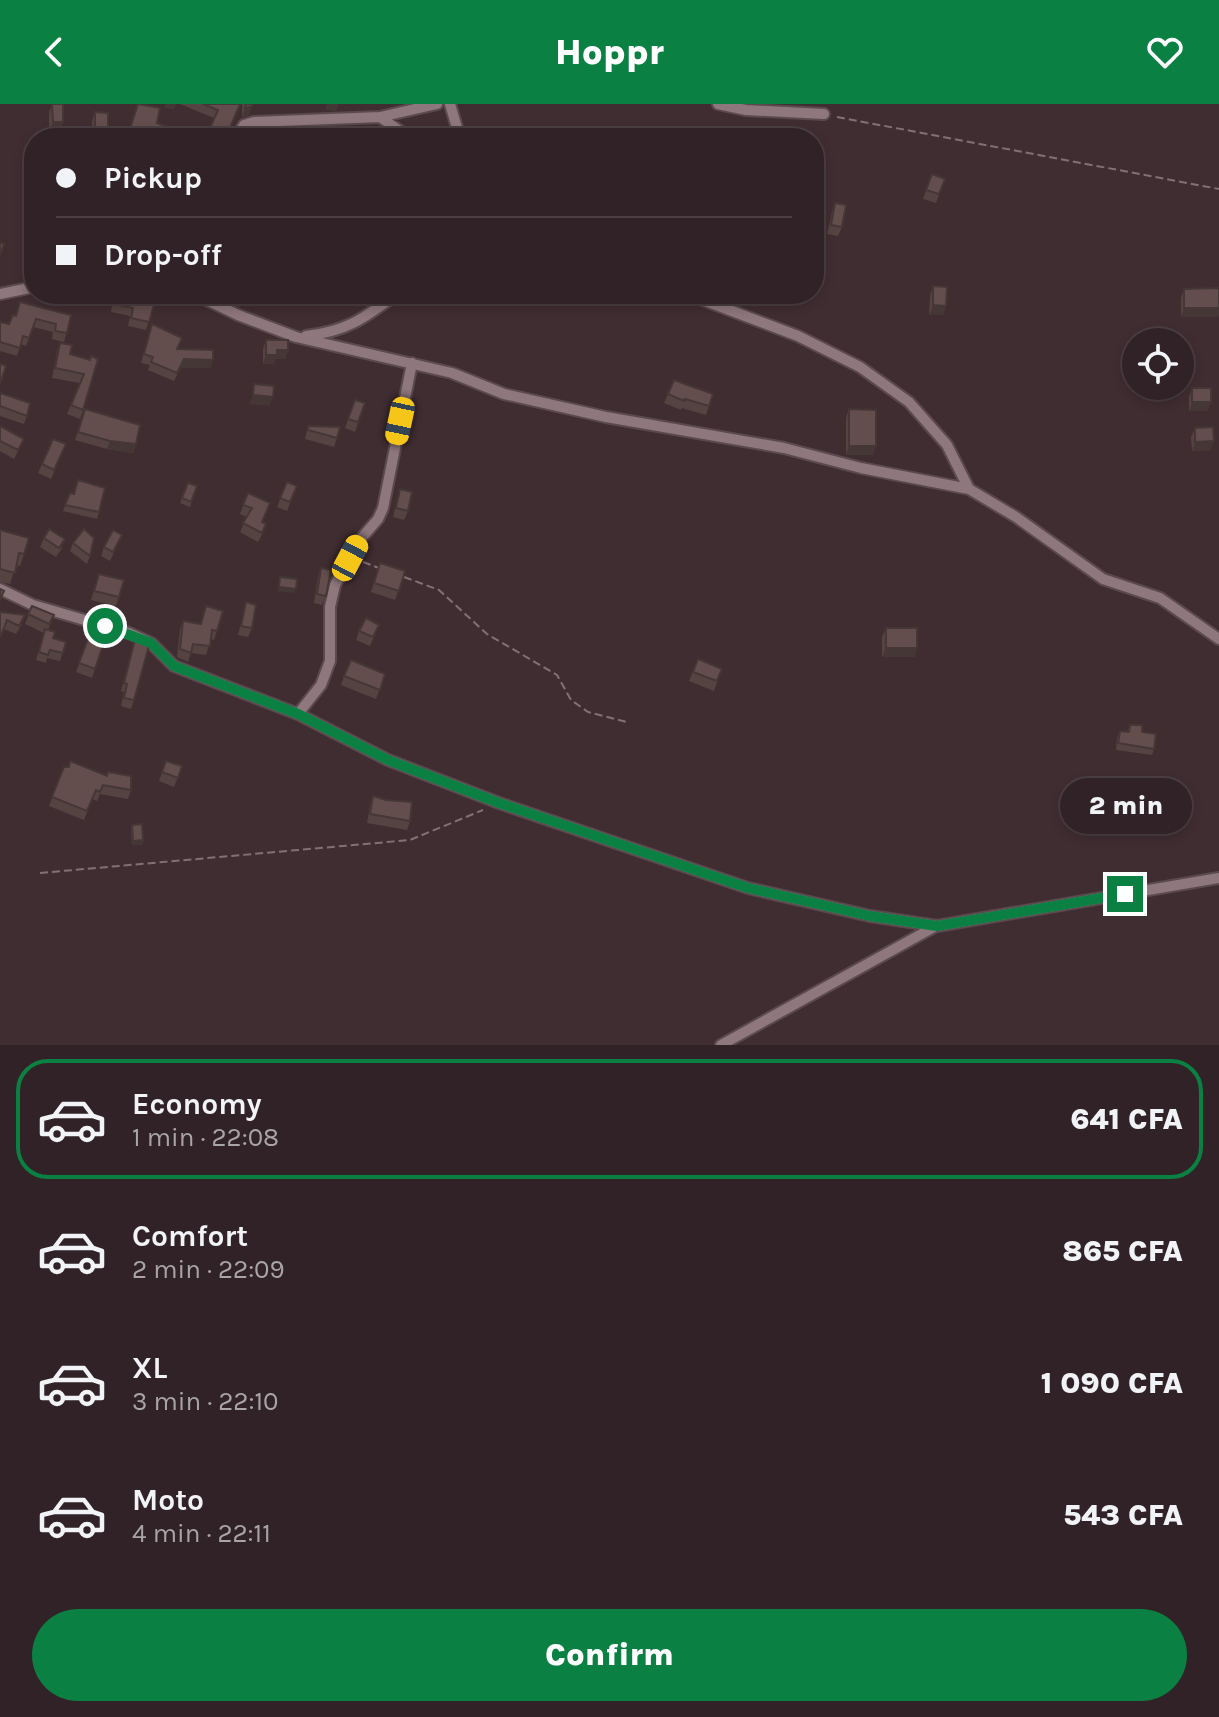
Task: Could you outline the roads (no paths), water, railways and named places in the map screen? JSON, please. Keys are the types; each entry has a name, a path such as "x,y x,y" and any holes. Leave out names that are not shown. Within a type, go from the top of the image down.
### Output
{"street":[{"path":"242,128 254,122 380,117 437,104"},
{"path":"450,104 457,128"},
{"path":"718,104 746,110 824,114"},
{"path":"380,117 396,128"},
{"path":"0,302 6,293"},
{"path":"215,304 296,337 452,373 504,394 568,409 784,448 861,468 969,489 1016,517 1103,579 1160,598 1219,639"},
{"path":"296,337 334,333 358,322 383,304"},
{"path":"713,304 798,336 860,367 909,402 947,445 969,489"},
{"path":"298,714 321,685 330,661 330,607 335,585 359,541 378,519 383,508 412,363"},
{"path":"0,589 33,605 129,633 151,643 174,666 298,714 388,760 499,803 748,888 870,916 937,926 1219,878"},
{"path":"721,1045 937,926"}]}
